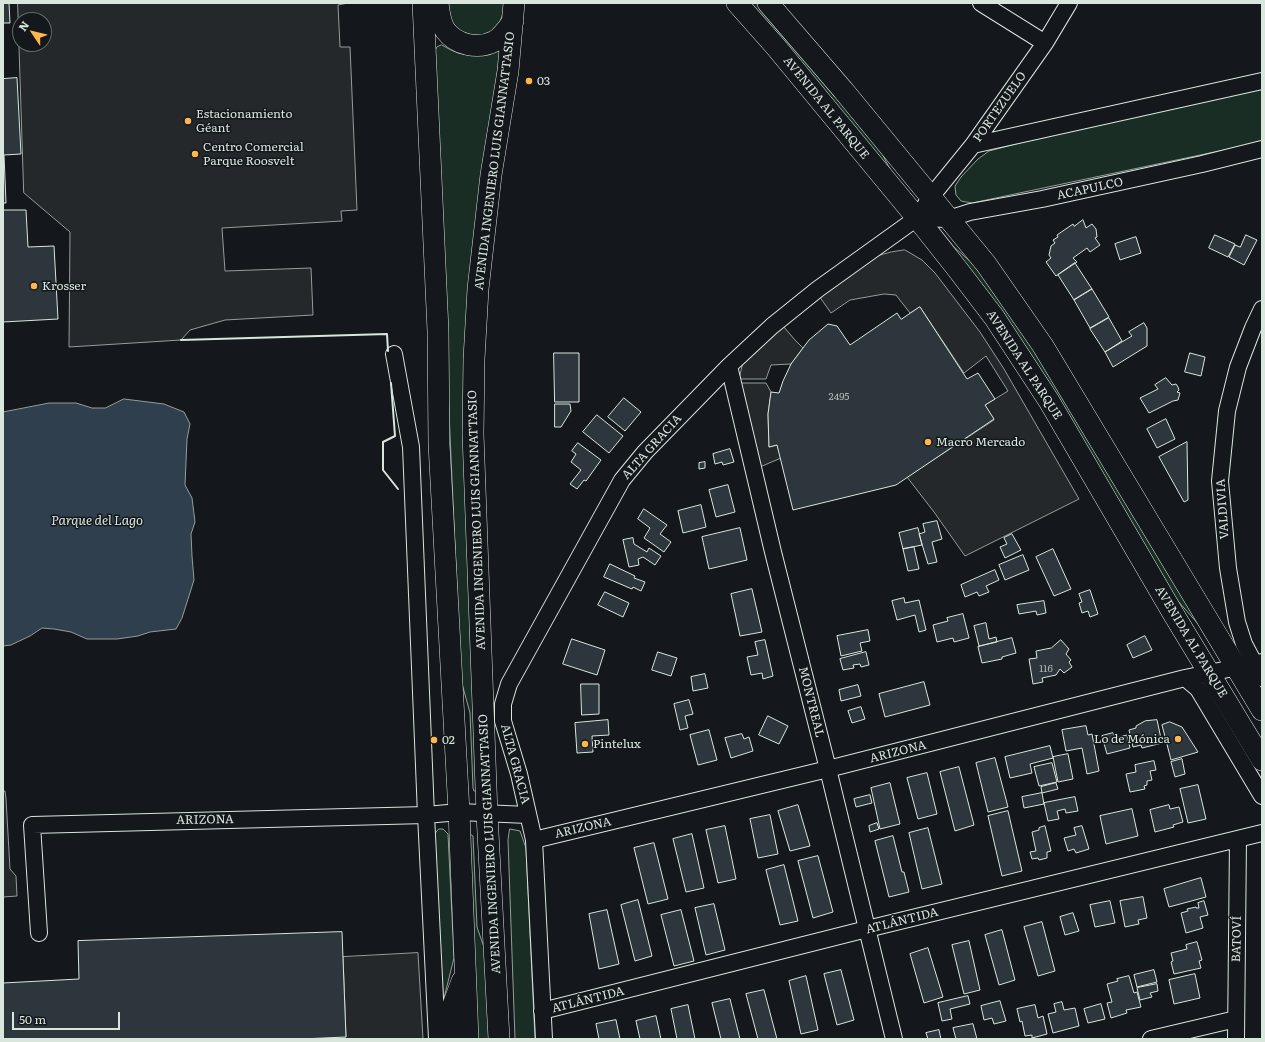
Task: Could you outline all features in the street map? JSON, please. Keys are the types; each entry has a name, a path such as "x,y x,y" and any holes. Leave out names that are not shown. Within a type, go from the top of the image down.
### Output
{"main road":[{"path":"423,3 438,331 439,444 459,812 468,1039"},
{"path":"438,3 440,18 444,29 460,42 469,45 487,44 495,40 504,33 514,12"},
{"name":"AVENIDA AL PARQUE","path":"737,3 924,208 948,219 986,264 1043,346 1251,664 1262,710"},
{"name":"AVENIDA AL PARQUE","path":"768,3 843,90 924,208 955,266 994,317 1048,401 1262,760"},
{"name":"AVENIDA INGENIERO LUIS GIANNATTASIO","path":"499,1039 487,814 473,434 474,360 478,290 485,219 508,71 514,12"},
{"path":"451,1039 450,1013 465,973"}],"street":[{"path":"981,3 1045,43"},
{"name":"PORTEZUELO","path":"924,208 973,145 1045,43 1069,3"},
{"path":"973,145 1262,81"},
{"name":"ACAPULCO","path":"948,219 970,212 1050,198 1262,149"},
{"name":"ALTA GRACIA","path":"528,815 519,774 503,721 503,704 509,684 622,480 644,452 729,366 772,326 924,208"},
{"name":"VALDIVIA","path":"1251,664 1237,622 1228,568 1220,481 1226,411 1238,367 1252,328 1262,309"},
{"path":"394,354 411,447 436,1039"},
{"name":"MONTREAL","path":"729,366 773,552 894,1039"},
{"name":"ARIZONA","path":"534,840 828,770 1209,672 1251,664"},
{"name":"AVENIDA AL PARQUE","path":"1251,664 1262,678"},
{"path":"1185,678 1198,689 1262,796"},
{"name":"ARIZONA","path":"39,933 32,825 426,815 459,812 528,815"},
{"path":"528,815 534,840 544,1039"},
{"name":"ATLÁNTIDA","path":"542,1011 867,929 1262,833"},
{"name":"BATOVÍ","path":"1236,1039 1238,840"},
{"path":"1152,1039 1236,1019"}],"green space":[{"path":"447,3 505,3 499,23 493,31 484,36 467,37 451,24"},
{"path":"746,3 756,3 788,38 878,146 890,169"},
{"path":"442,45 458,53 471,55 485,53 501,48 477,215 476,791 474,791 473,788 470,713 461,680 433,54 437,47"},
{"path":"1262,87 1262,142 972,203 961,201 956,195 955,186 961,177 978,159 989,151 1050,135"},
{"path":"939,228 954,247 981,271 1035,347 1213,648 1199,625 1177,600 937,229"},
{"path":"439,829 443,829 448,834 454,958 443,1002 434,835"},
{"path":"510,829 520,831 526,848 535,1039 515,1039 508,840"},
{"path":"470,834 473,836 477,927 486,953 489,1039 477,1039"}],"shaded area":[{"name":"Estacionamiento Géant","path":"18,3 348,3 338,5 340,47 350,47 357,210 341,211 342,221 222,228 225,271 311,268 313,315 225,320 190,330 181,340 69,347 70,232 24,193 20,52 52,52 52,12 18,12"},
{"path":"905,250 922,260 935,273 980,332 1004,369 1079,499 965,556 907,477 994,420 985,405 1008,391 986,356 964,373 920,307 910,313 896,295 884,294 850,300 831,313 819,296 873,257"},
{"path":"783,326 803,348 791,364 771,365 766,379 739,379 743,362"},
{"path":"739,383 766,383 771,392 768,414 769,447 777,445 781,458 760,467"},
{"path":"3,791 5,791 6,799 10,869 16,876 17,896 3,897"},
{"path":"418,953 423,1039 301,1039 346,1037 343,957"}],"water":[{"name":"Parque del Lago","path":"124,399 164,404 184,412 190,424 187,439 185,485 192,498 195,522 191,534 194,580 182,618 176,629 150,632 138,636 117,639 87,639 71,632 42,628 30,636 11,645 3,646 3,412 49,403 76,403 92,408 105,408"}],"building":[{"path":"3,3 9,3 10,23 3,23"},
{"path":"17,78 21,154 4,155 6,203 3,203 3,79"},
{"path":"3,210 26,210 28,247 54,246 58,319 3,322"},
{"path":"1083,220 1086,228 1092,224 1096,229 1097,237 1095,238 1100,245 1090,252 1087,248 1073,258 1077,262 1056,276 1046,262 1051,258 1049,255 1051,246 1055,243 1053,240 1058,237 1057,235 1073,224 1074,226"},
{"path":"1215,235 1235,244 1228,257 1209,248"},
{"path":"1246,235 1257,240 1244,265 1229,257 1235,245 1240,247"},
{"path":"1136,237 1141,253 1120,260 1115,244"},
{"path":"1075,263 1092,289 1074,300 1058,275"},
{"path":"1092,289 1109,317 1090,328 1074,300"},
{"path":"920,307 967,379 978,373 995,399 985,405 994,419 896,485 793,510 777,445 769,447 768,414 771,392 779,393 791,364 809,340 828,324 837,326 850,345 897,313 901,319"},
{"path":"1109,318 1122,341 1105,352 1090,329"},
{"path":"1144,323 1147,328 1147,346 1113,367 1105,352 1132,336 1129,332"},
{"path":"554,353 579,353 579,402 555,402"},
{"path":"1190,353 1205,357 1201,376 1185,372"},
{"path":"1166,378 1172,385 1176,384 1178,387 1179,390 1177,392 1180,393 1178,400 1149,413 1140,398 1158,389 1155,385"},
{"path":"624,398 641,412 625,431 608,417"},
{"path":"555,404 570,404 571,411 561,427 555,427"},
{"path":"597,415 623,436 609,453 583,432"},
{"path":"1166,419 1175,439 1157,448 1147,429"},
{"path":"1187,442 1188,500 1184,502 1159,457"},
{"path":"578,443 601,460 586,481 584,480 577,489 570,484 581,470 571,462 576,454 572,451"},
{"path":"730,449 734,462 723,465 722,462 715,464 713,454"},
{"path":"705,462 705,468 699,469 699,463"},
{"path":"728,485 735,512 716,517 709,490"},
{"path":"701,505 706,527 683,533 678,511"},
{"path":"644,509 667,525 660,534 671,542 664,552 644,538 650,528 638,519"},
{"path":"937,521 942,539 932,542 937,562 928,564 919,534 925,532 923,524"},
{"path":"740,528 747,560 709,569 702,537"},
{"path":"918,528 922,545 903,549 899,533"},
{"path":"1012,534 1021,550 1005,558 1000,547 1007,544 1004,538"},
{"path":"633,538 634,544 647,552 649,548 661,556 655,565 643,557 638,559 639,565 629,567 623,540"},
{"path":"914,547 919,569 908,571 903,549"},
{"path":"1053,549 1071,589 1054,596 1036,557"},
{"path":"1023,555 1029,570 1005,580 999,565"},
{"path":"610,564 635,576 634,578 645,582 641,591 633,587 632,589 604,577"},
{"path":"995,570 999,580 986,586 989,592 979,596 977,592 965,597 961,585"},
{"path":"752,589 762,632 740,636 731,594"},
{"path":"1090,590 1098,614 1090,617 1088,611 1082,613 1079,603 1082,602 1079,594"},
{"path":"605,592 629,603 623,617 598,605"},
{"path":"904,598 905,603 919,600 926,630 919,632 915,615 897,620 892,601"},
{"path":"1044,601 1046,613 1037,615 1036,611 1019,614 1017,605"},
{"path":"963,614 969,638 954,642 953,638 937,642 933,625 948,621 947,618"},
{"path":"986,623 989,639 996,637 997,642 979,646 974,626"},
{"path":"868,630 870,641 860,643 862,651 841,656 837,636"},
{"path":"1145,636 1152,650 1133,658 1127,645"},
{"path":"1012,638 1016,653 1002,657 1002,659 982,663 978,647"},
{"path":"572,639 605,650 597,675 563,664"},
{"path":"765,640 773,676 763,679 762,673 751,675 747,657 758,655 755,642"},
{"path":"1061,640 1069,649 1066,654 1071,660 1069,662 1072,667 1064,673 1060,669 1056,675 1042,678 1043,682 1033,684 1029,659 1037,658 1036,651 1051,648"},
{"path":"658,652 677,658 671,676 652,670"},
{"path":"866,652 869,665 861,667 860,664 853,665 854,668 843,670 840,659"},
{"path":"705,674 708,688 693,691 691,677"},
{"path":"924,682 930,705 885,717 879,694"},
{"path":"581,684 599,684 599,714 582,715"},
{"path":"858,685 861,696 841,701 839,690"},
{"path":"689,700 693,714 685,716 688,728 680,730 674,704"},
{"path":"861,707 865,719 852,723 848,711"},
{"path":"768,716 788,726 779,744 759,735"},
{"name":"Pintelux","path":"608,720 609,735 592,736 593,752 577,753 575,723"},
{"path":"1157,720 1162,743 1142,748 1141,745 1133,747 1129,730 1136,728 1136,726 1145,721"},
{"name":"Lo de Mónica","path":"1170,722 1182,727 1198,752 1171,760 1162,725"},
{"path":"1086,726 1088,735 1092,734 1099,771 1087,774 1082,748 1066,751 1062,730"},
{"path":"709,730 717,760 698,765 690,735"},
{"path":"1113,733 1115,738 1127,735 1130,748 1107,754 1102,736"},
{"path":"742,734 744,739 749,737 753,751 731,758 725,738"},
{"path":"1050,746 1053,758 1030,764 1032,773 1010,778 1005,757"},
{"path":"1068,754 1073,779 1058,782 1053,757"},
{"path":"995,758 1008,807 988,812 976,763"},
{"path":"1182,759 1185,774 1175,777 1171,762"},
{"path":"1154,761 1156,770 1150,771 1152,780 1147,781 1147,785 1144,786 1145,789 1130,792 1126,774 1136,772 1135,765"},
{"path":"1052,763 1057,782 1039,786 1034,767"},
{"path":"959,767 974,825 955,831 940,772"},
{"path":"927,773 937,814 918,819 907,778"},
{"path":"890,783 900,824 880,829 871,788"},
{"path":"1056,783 1058,789 1042,793 1041,787"},
{"path":"1198,785 1206,819 1188,823 1180,789"},
{"path":"1042,793 1044,804 1024,808 1022,797"},
{"path":"870,795 872,803 856,807 854,799"},
{"path":"1075,797 1078,811 1066,813 1065,809 1057,811 1059,819 1048,821 1044,803"},
{"path":"798,805 810,846 790,851 778,811"},
{"path":"1169,805 1170,809 1179,807 1183,822 1173,825 1174,827 1155,832 1150,810"},
{"path":"1132,809 1138,836 1106,844 1100,816"},
{"path":"1008,811 1022,871 1002,876 988,816"},
{"path":"770,815 778,854 758,858 750,819"},
{"path":"877,823 879,829 870,832 869,826"},
{"path":"725,826 736,879 718,883 706,830"},
{"path":"1045,826 1051,851 1047,852 1047,858 1039,860 1038,858 1032,859 1030,852 1036,851 1032,832"},
{"path":"1082,826 1089,849 1076,853 1074,849 1068,851 1064,838 1076,835 1074,828"},
{"path":"928,828 942,884 922,889 909,833"},
{"path":"692,834 704,888 686,892 673,839"},
{"path":"893,836 902,872 904,872 909,892 889,897 875,841"},
{"path":"654,843 668,899 648,904 634,848"},
{"path":"818,856 833,912 813,918 798,861"},
{"path":"784,865 798,921 780,925 766,870"},
{"path":"1201,878 1206,897 1169,907 1164,889"},
{"path":"1143,897 1147,918 1138,920 1139,924 1125,927 1120,901"},
{"path":"638,900 652,956 635,961 621,905"},
{"path":"1110,901 1115,923 1095,927 1090,905"},
{"path":"1204,901 1208,915 1200,917 1203,928 1186,933 1181,913 1188,911 1187,909 1196,907 1199,908 1198,903"},
{"path":"714,904 725,950 706,955 695,908"},
{"path":"607,910 619,964 599,969 589,914"},
{"path":"681,910 694,961 674,966 661,915"},
{"path":"1073,913 1079,931 1065,935 1060,917"},
{"path":"1042,922 1055,971 1038,976 1024,927"},
{"path":"1002,930 1015,980 999,985 985,935"},
{"path":"342,932 346,1037 301,1039 3,1039 3,983 79,979 78,941"},
{"path":"969,941 980,990 964,994 952,945"},
{"path":"1197,942 1202,960 1199,961 1201,968 1174,974 1171,962 1173,961 1171,953 1187,949 1186,945"},
{"path":"928,948 943,997 924,1003 910,954"},
{"path":"841,970 854,1020 837,1025 824,974"},
{"path":"1154,970 1157,982 1137,987 1134,975"},
{"path":"1195,974 1200,998 1174,1004 1169,980"},
{"path":"806,976 818,1030 801,1034 789,981"},
{"path":"1129,976 1134,993 1137,992 1141,1007 1126,1010 1127,1013 1111,1018 1107,1003 1112,1002 1107,984 1118,981 1117,979"},
{"path":"1157,984 1158,991 1150,993 1152,997 1140,1000 1137,988"},
{"path":"764,990 777,1039 758,1039 746,994"},
{"path":"968,996 970,1004 950,1009 952,1019 942,1021 938,1003"},
{"path":"730,999 740,1039 721,1039 712,1003"},
{"path":"1000,1001 1006,1021 994,1024 992,1018 984,1020 981,1006"},
{"path":"1062,1002 1064,1010 1075,1008 1079,1026 1053,1033 1048,1014 1056,1012 1054,1004"},
{"path":"1101,1004 1105,1019 1088,1023 1084,1009"},
{"path":"688,1005 695,1039 677,1039 671,1009"},
{"path":"1035,1005 1038,1018 1043,1016 1047,1034 1032,1038 1032,1035 1025,1036 1022,1021 1020,1022 1017,1009"},
{"path":"656,1016 661,1039 640,1039 636,1021"},
{"path":"616,1020 620,1039 599,1039 596,1024"},
{"path":"973,1024 977,1039 956,1039 953,1028"},
{"path":"939,1030 941,1039 928,1039 926,1033"}],"wall":[{"path":"181,340 387,334 388,351"},
{"path":"391,383 395,436 383,442 383,470 398,489"}],"place":[{"name":"03","path":"529,81"},
{"name":"Estacionamiento Géant","path":"188,121"},
{"name":"Centro Comercial Parque Roosvelt","path":"195,154"},
{"name":"Krosser","path":"34,286"},
{"name":"Macro Mercado","path":"928,442"},
{"name":"Lo de Mónica","path":"1178,739"},
{"name":"02","path":"434,740"},
{"name":"Pintelux","path":"585,744"}]}
